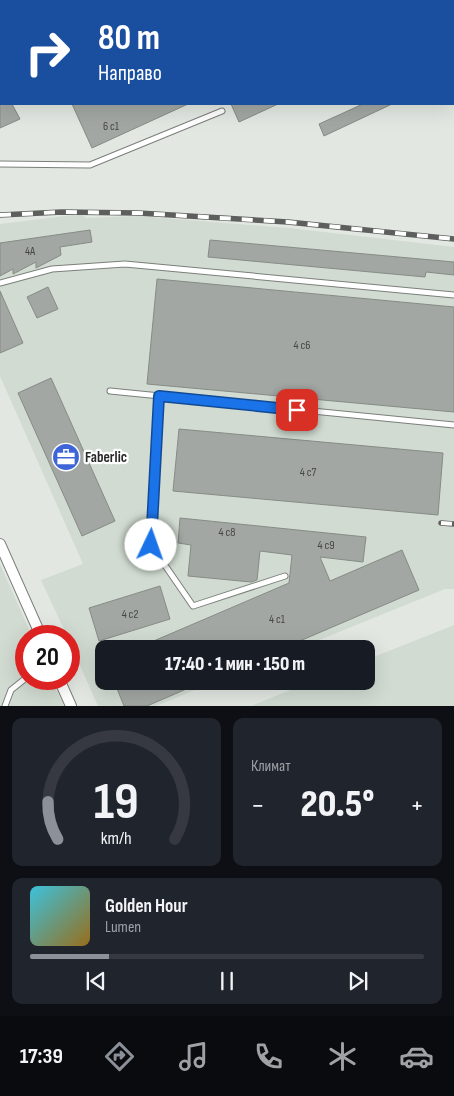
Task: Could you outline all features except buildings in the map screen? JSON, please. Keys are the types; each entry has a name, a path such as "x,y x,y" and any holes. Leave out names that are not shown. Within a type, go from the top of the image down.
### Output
{"street":[{"path":"0,544 36,625"},
{"path":"64,690 71,706"}],"lane":[{"path":"0,164 90,165 222,111"},
{"path":"0,283 52,269 125,264 454,295"},
{"path":"110,392 454,425"},
{"path":"159,396 151,545 193,606 285,576"},
{"path":"5,706 11,690 15,687"}],"shaded area":[{"path":"81,214 86,218 138,216 289,228 454,247 454,589 445,589 319,640 95,640 95,690 195,690 156,706 98,706 80,666 80,625 62,625 41,580 83,564 0,376 0,224"},
{"path":"0,564 27,625 15,625 15,690 56,690 64,706 0,706"},
{"path":"454,625 454,706 251,706 291,690 375,690 375,656"}],"railway":[{"path":"0,215 62,212 138,213 288,222 454,239"},
{"path":"441,523 454,524"}],"place":[{"name":"Faberlic","path":"66,457"}],"route":[{"path":"151,545 159,396 297,410"}]}
